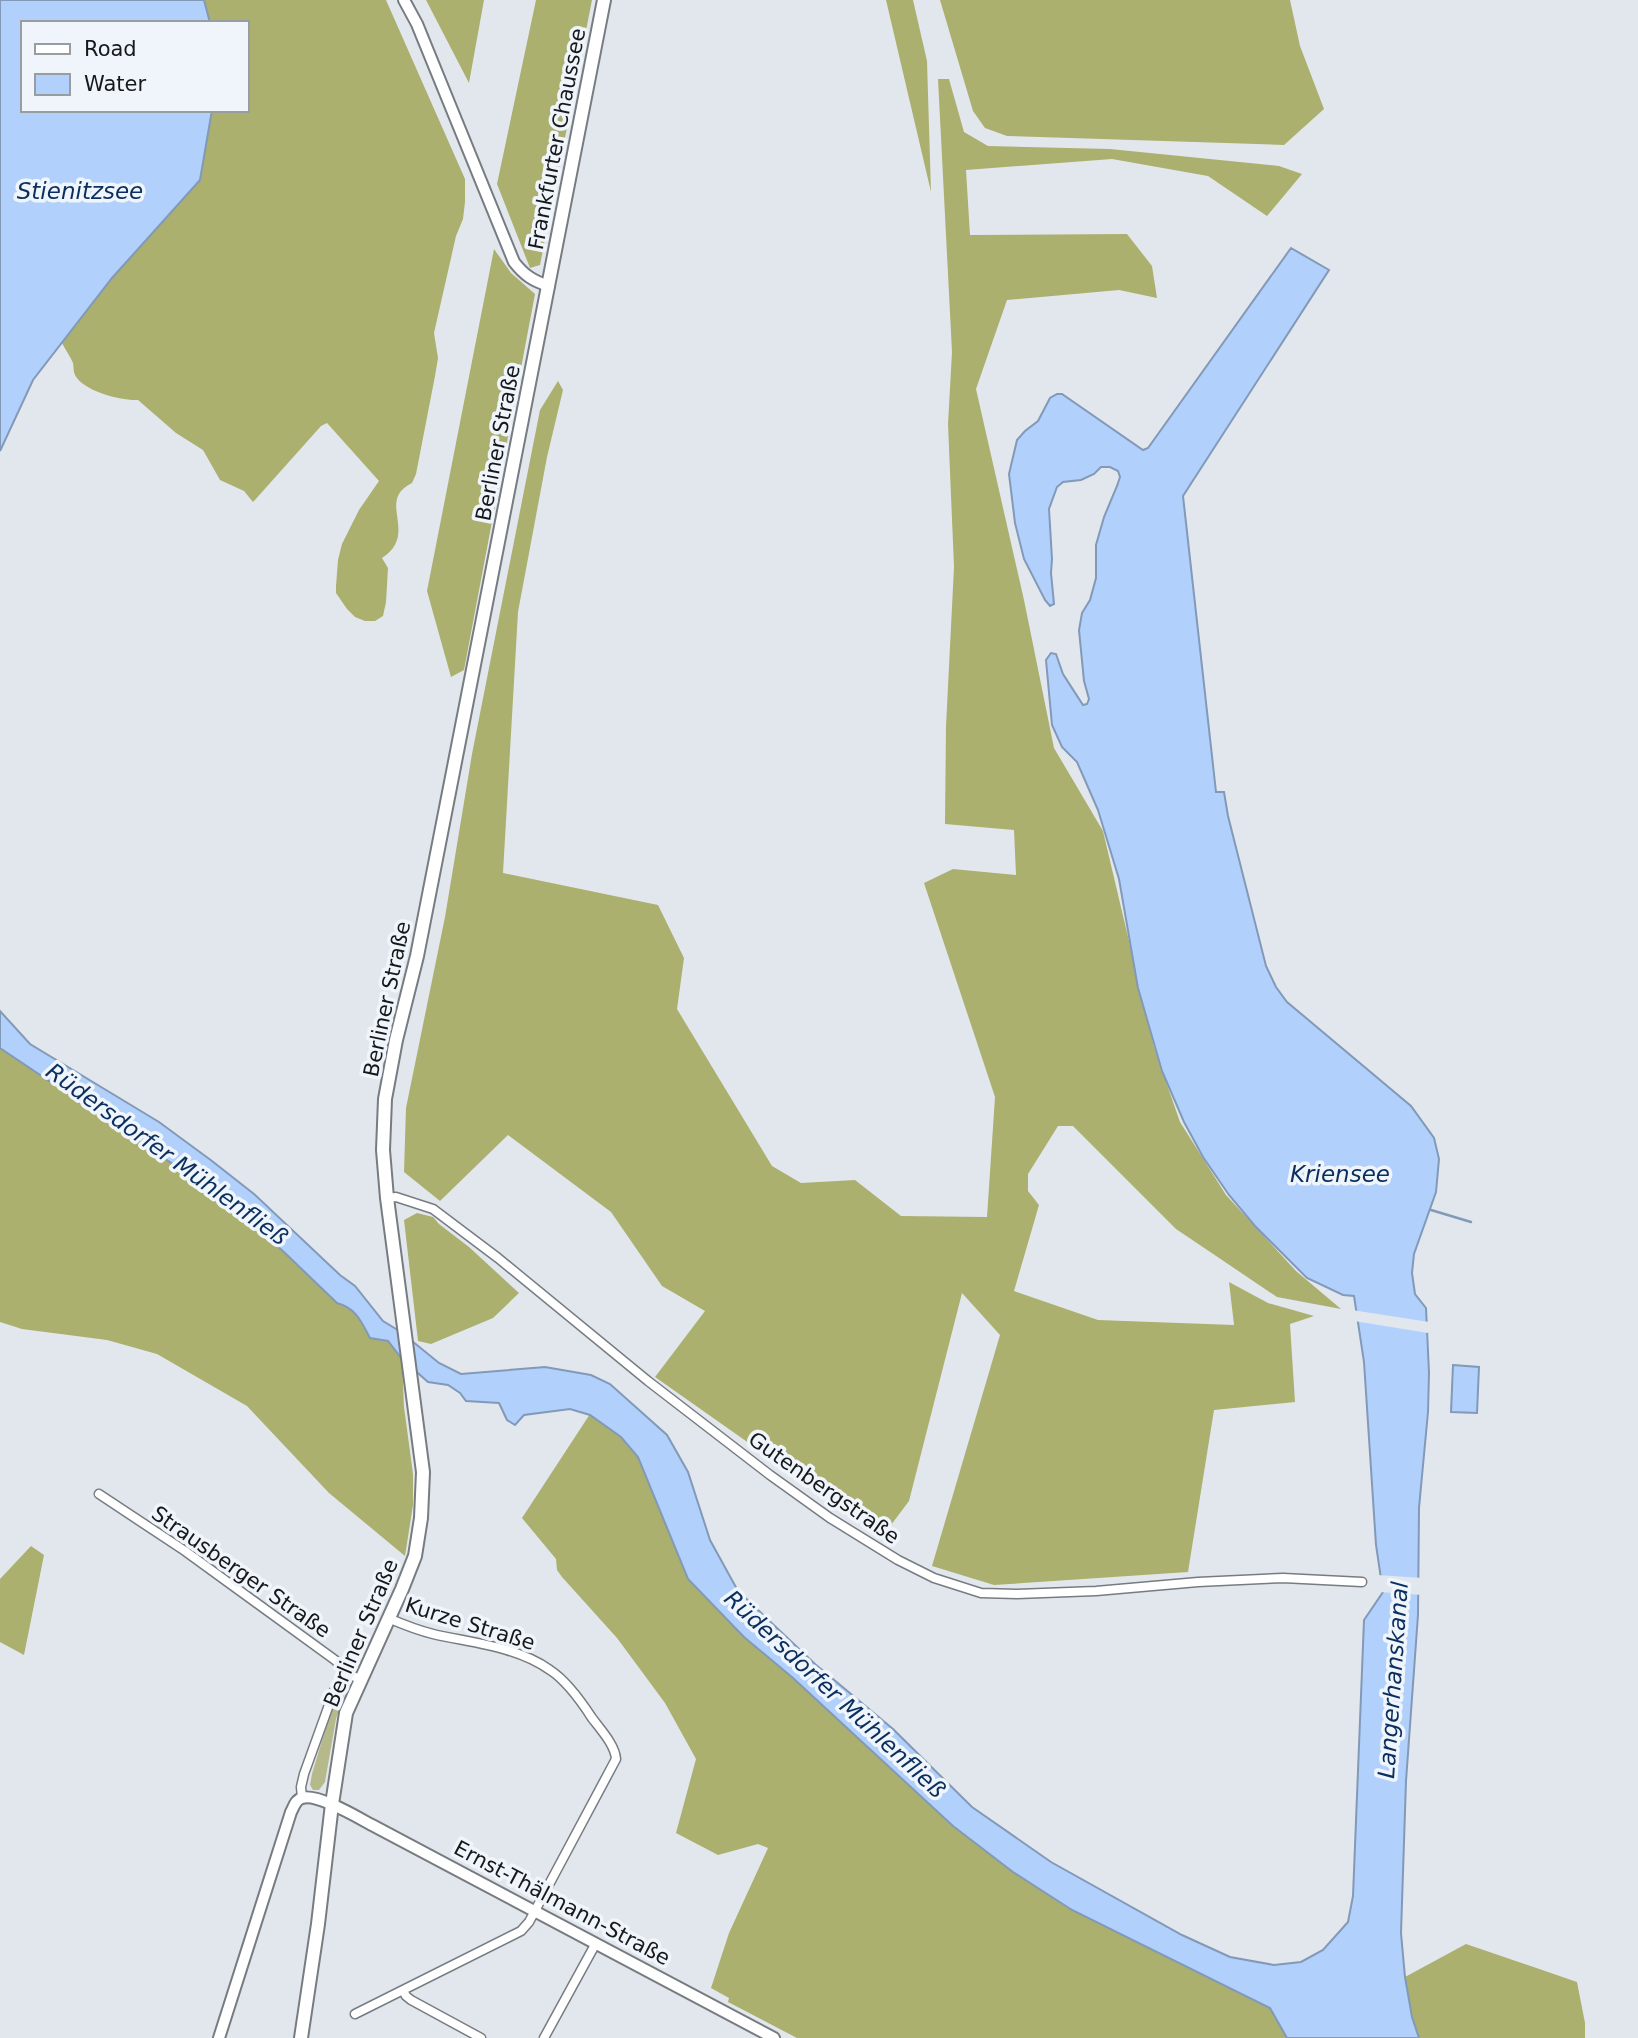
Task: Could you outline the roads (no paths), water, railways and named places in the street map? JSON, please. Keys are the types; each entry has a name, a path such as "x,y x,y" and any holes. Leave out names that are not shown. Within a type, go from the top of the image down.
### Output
{"main road":[{"path":"404,0 417,24 514,262 533,281 548,286"},
{"name":"Frankfurter Chaussee","path":"548,286 604,0"},
{"name":"Berliner Straße","path":"301,2038 346,1713 355,1677 388,1618 415,1556 421,1518 423,1472 387,1198 383,1150 385,1099 417,956 548,286"},
{"name":"Ernst-Thälmann-Straße","path":"302,1798 310,1797 332,1804 774,2038"},
{"path":"219,2038 291,1812 296,1802 302,1798"}],"street":[{"name":"Gutenbergstraße","path":"387,1198 396,1197 417,1202 433,1209 770,1475 830,1518 898,1560 934,1578 981,1592 1017,1594 1283,1578 1362,1583"},
{"name":"Strausberger Straße","path":"99,1494 257,1602 355,1677"},
{"name":"Kurze Straße","path":"388,1618 432,1633 511,1651 551,1670 589,1714 616,1754 616,1759 535,1911"},
{"path":"302,1798 304,1774 334,1691 355,1677"},
{"path":"355,2014 521,1931 535,1911"},
{"path":"544,2038 596,1943"},
{"path":"403,1990 411,2000 481,2038"}],"water":[{"name":"Stienitzsee","path":"0,0 204,0 209,21 21,21 21,112 212,112 200,180 112,278 33,380 0,451"},
{"name":"Kriensee","path":"1291,248 1329,270 1183,496 1216,792 1224,792 1266,966 1287,1002 1411,1106 1434,1138 1439,1159 1436,1192 1414,1254 1412,1273 1415,1294 1426,1308 1429,1373 1419,1508 1418,1615 1406,1781 1401,1933 1405,1977 1412,2017 1419,2038 1287,2038 1270,2008 1072,1910 1013,1872 953,1826 793,1678 744,1637 688,1579 638,1457 621,1437 590,1415 570,1409 524,1415 515,1425 507,1420 499,1403 466,1401 448,1385 428,1382 402,1359 388,1341 370,1338 353,1312 337,1303 222,1197 0,1048 0,1011 30,1044 159,1122 254,1194 355,1286 383,1321 439,1363 461,1374 545,1367 591,1375 610,1384 667,1435 688,1472 710,1540 738,1591 815,1664 893,1729 972,1807 1051,1862 1182,1935 1230,1957 1274,1965 1301,1962 1323,1950 1348,1922 1353,1896 1364,1620 1383,1592 1376,1545 1364,1362 1354,1296 1343,1295 1307,1278 1255,1226 1229,1195 1203,1157 1184,1122 1162,1071 1138,988 1119,879 1098,810 1077,762 1062,747 1052,725 1046,660 1051,653 1056,654 1063,674 1083,705 1087,704 1089,699 1084,681 1079,630 1082,613 1090,600 1096,578 1096,545 1120,477 1118,471 1101,467 1081,480 1063,482 1057,487 1049,509 1054,604 1050,606 1024,559 1015,523 1009,474 1017,440 1038,421 1050,398 1057,394 1062,394 1143,450 1148,448"},
{"path":"1453,1365 1479,1367 1477,1413 1451,1412"}],"waterway":[{"path":"1431,1210 1471,1222"}],"water label":[{"name":"Rüdersdorfer Mühlenfließ","path":"167,1154"},
{"name":"Langerhanskanal","path":"1393,1680"},
{"name":"Rüdersdorfer Mühlenfließ","path":"835,1694"}]}
